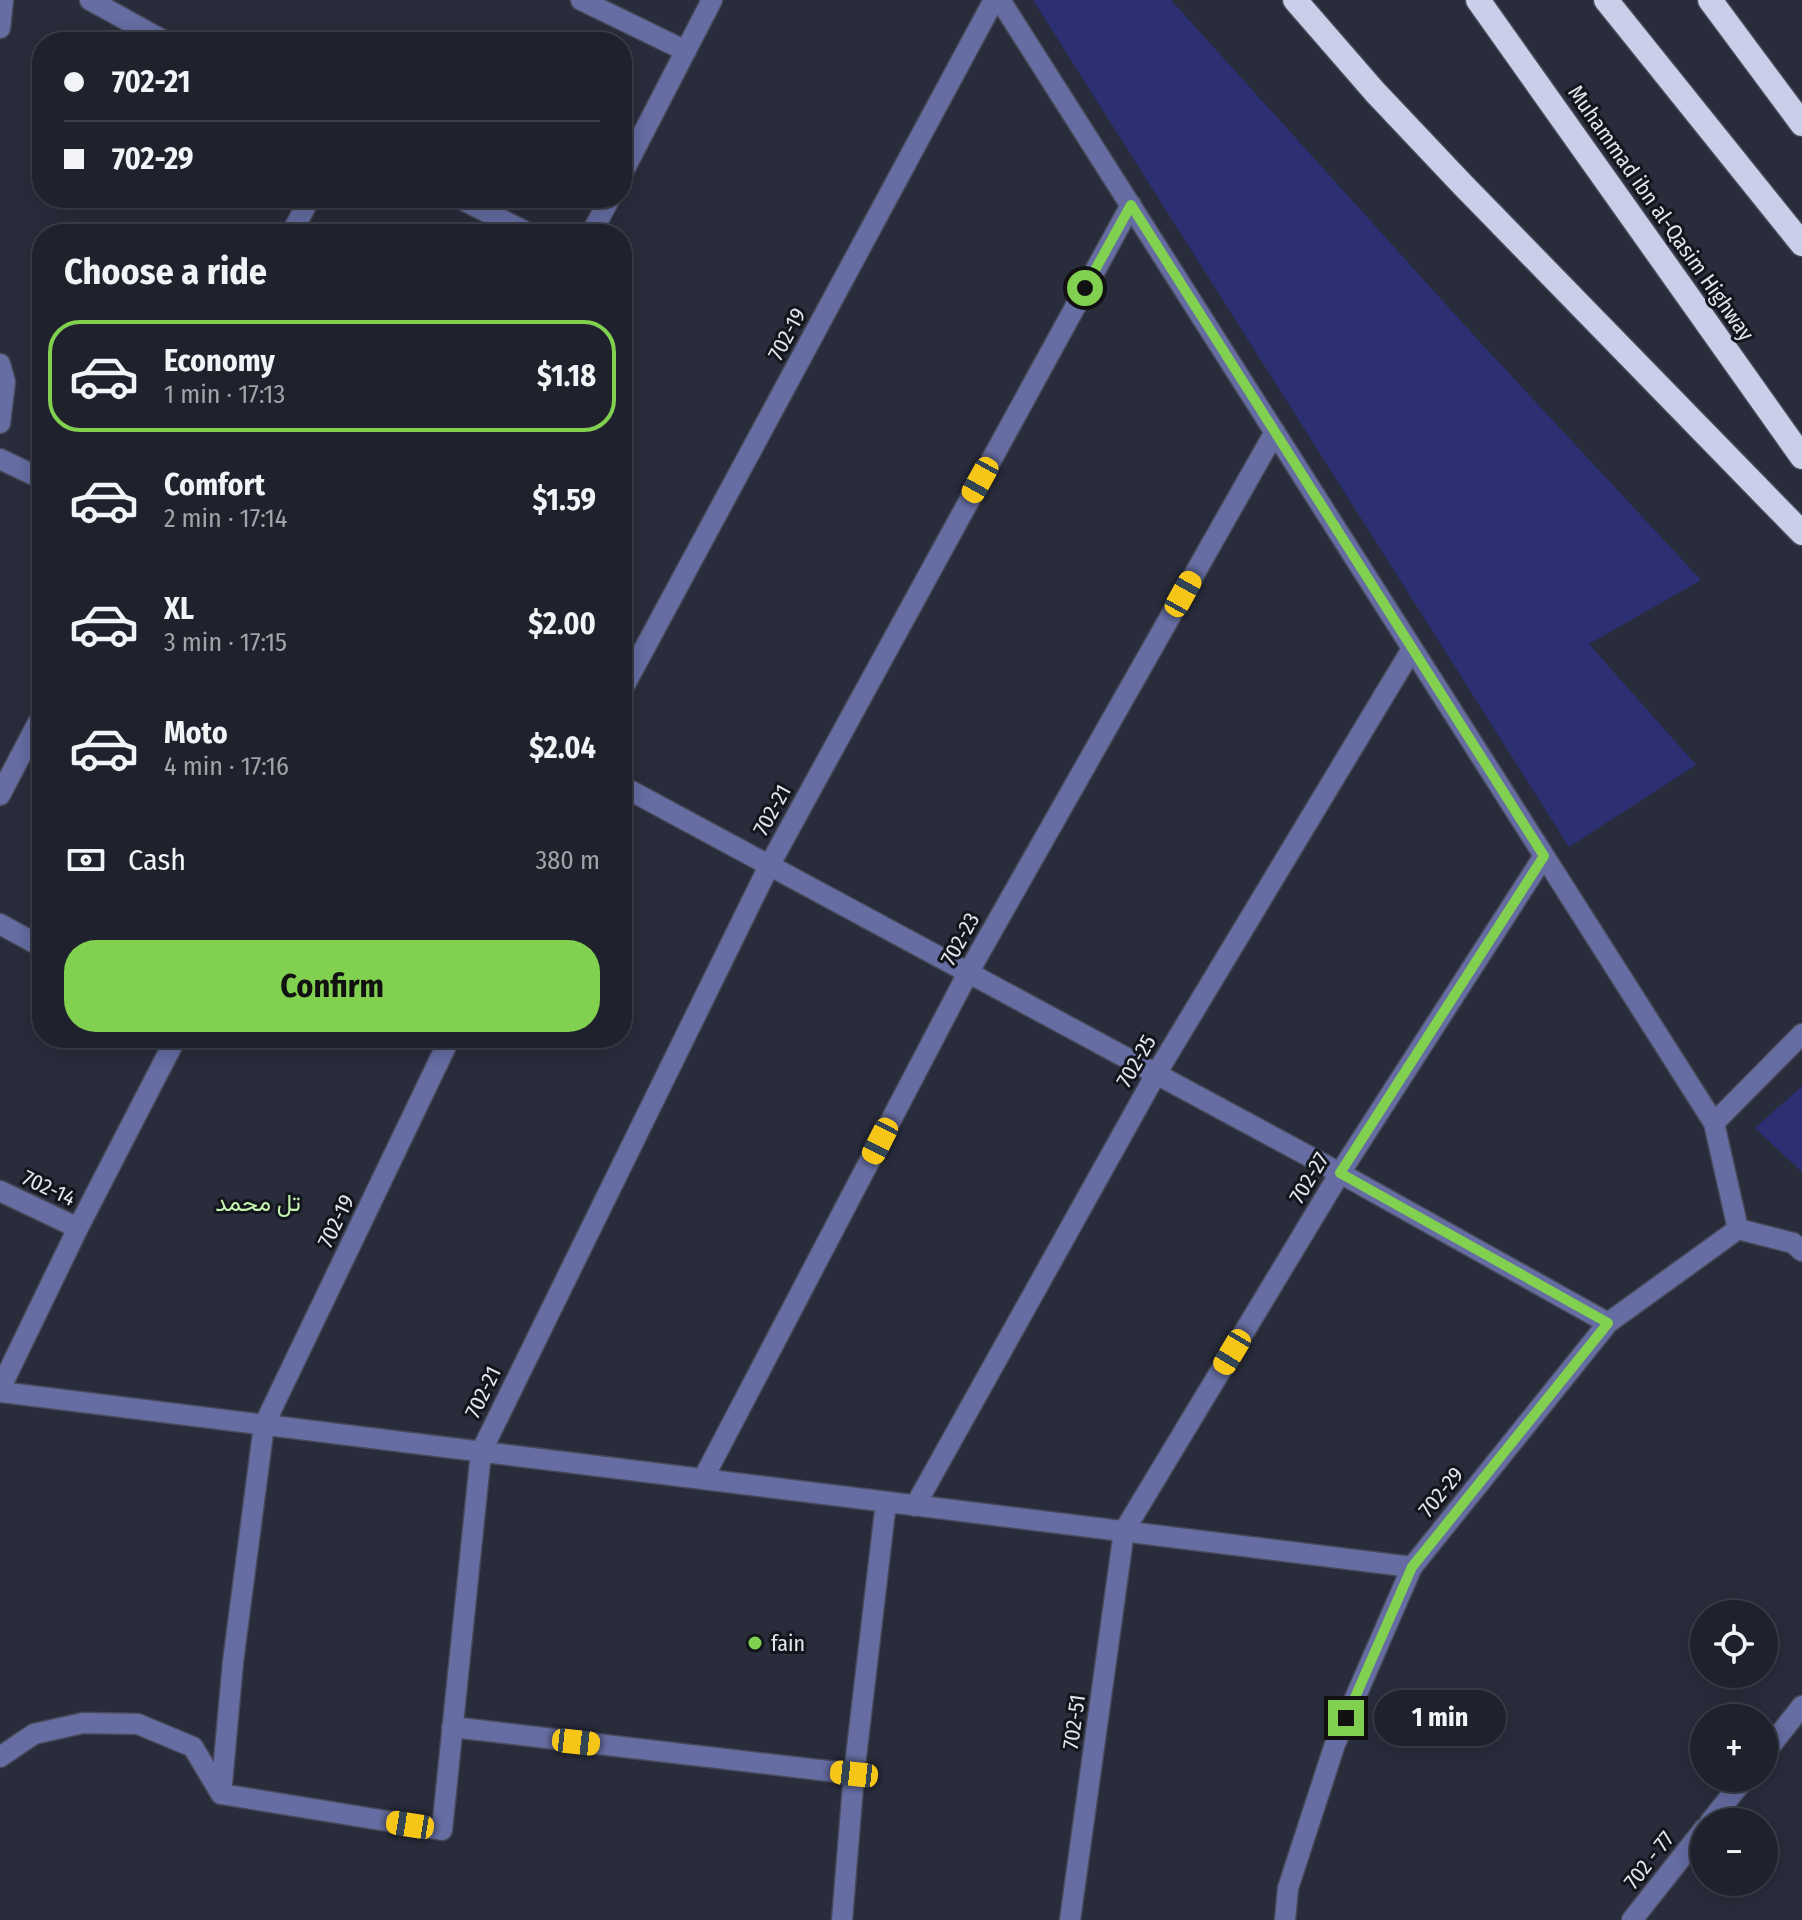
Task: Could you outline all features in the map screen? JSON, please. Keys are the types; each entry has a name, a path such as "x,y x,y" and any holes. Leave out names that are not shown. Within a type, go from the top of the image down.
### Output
{"highway":[{"name":"Muhammad ibn al-Qasim Highway","path":"1478,0 1802,457"},
{"path":"1606,0 1802,244"},
{"path":"1710,0 1802,124"},
{"path":"1296,2 1461,183 1802,533"}],"street":[{"path":"0,28 3,0"},
{"path":"90,0 148,32"},
{"path":"581,0 686,51"},
{"path":"632,155 712,0"},
{"name":"702-19","path":"632,671 994,0"},
{"path":"1000,0 1714,1123 1738,1229 1797,1247"},
{"name":"702-21","path":"481,1452 769,866 1131,205"},
{"path":"479,208 510,224"},
{"path":"0,364 5,382 0,423"},
{"name":"702-23","path":"703,1479 968,973 1275,432"},
{"path":"0,459 32,474"},
{"name":"702-25","path":"915,1506 1156,1074 1412,649"},
{"path":"0,795 32,734"},
{"path":"632,791 1340,1173 1608,1323"},
{"name":"702-27","path":"1124,1531 1340,1173 1544,856"},
{"path":"0,924 32,942"},
{"path":"1714,1123 1802,1034"},
{"path":"171,1048 78,1228 0,1391 1412,1567"},
{"name":"702-19","path":"221,1794 233,1662 264,1425 445,1048"},
{"name":"702-14","path":"0,1191 78,1228"},
{"name":"702-29","path":"1285,1920 1288,1888 1335,1744 1412,1567 1608,1323 1738,1229"},
{"path":"0,1757 34,1734 83,1723 138,1724 193,1747 221,1794 442,1830 481,1452"},
{"path":"842,1920 854,1774 886,1502"},
{"name":"702-51","path":"1070,1920 1124,1531"},
{"path":"1778,1736 1802,1706"},
{"path":"452,1727 854,1774"},
{"path":"1721,1808 1734,1792"},
{"name":"702 - 77","path":"1632,1920 1690,1847"}],"shaded area":[{"path":"1033,0 1171,0 1479,341 1701,580 1589,644 1696,765 1569,847"},
{"path":"1802,1086 1802,1172 1755,1128"}],"place":[{"name":"fain","path":"755,1643"}],"district":[{"name":"تل محمد","path":"258,1203"}],"route":[{"path":"1085,288 1131,205 1544,856 1340,1173 1608,1323 1412,1567 1346,1718"}]}
